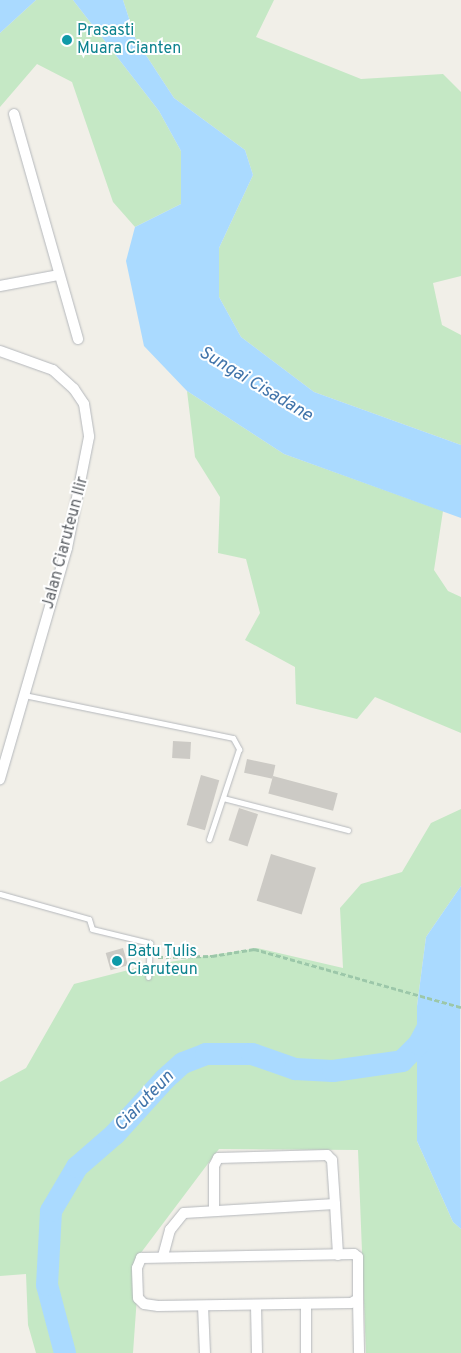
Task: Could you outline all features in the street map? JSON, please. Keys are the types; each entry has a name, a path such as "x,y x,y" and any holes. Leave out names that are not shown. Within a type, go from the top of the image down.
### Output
{"street":[{"path":"14,114 58,276 78,340"},
{"path":"0,286 58,276"},
{"name":"Jalan Ciaruteun Ilir","path":"0,351 53,370 74,389 84,404 89,422 83,484 0,779"},
{"path":"214,1209 214,1166 218,1158 327,1155 332,1160 338,1255"},
{"path":"163,1256 175,1220 184,1213 214,1209 335,1204"},
{"path":"358,1299 351,1303 256,1306 203,1306 140,1302 138,1262 141,1258 163,1256 338,1255 358,1257 359,1353"},
{"path":"306,1305 306,1353"},
{"path":"203,1306 205,1353"},
{"path":"256,1306 257,1353"}],"lane":[{"path":"23,695 233,738 239,749 210,839"},
{"path":"223,798 348,830"},
{"path":"0,894 89,919 92,929 150,944 148,977"}],"path":[{"path":"149,958 212,956 254,949 461,1007"}],"green space":[{"path":"36,0 73,0 159,111 181,151 181,204 135,227 113,202 72,82 37,64 0,107 0,33"},
{"path":"123,0 274,0 256,37 361,79 443,74 461,92 461,276 433,283 442,325 461,335 461,445 314,392 241,337 219,297 219,248 253,175 245,150 174,98 136,40"},
{"path":"187,391 284,454 443,511 434,570 448,591 461,597 461,733 375,697 357,719 296,704 295,667 245,640 260,613 246,559 218,553 220,497 195,457"},
{"path":"461,809 461,886 426,937 417,1006 417,1141 453,1222 461,1229 461,1353 366,1353 358,1150 219,1149 140,1254 133,1353 36,1353 28,1325 26,1274 0,1276 0,1082 26,1068 74,984 144,966 257,948 343,968 340,908 361,884 402,872 431,823"}],"water":[{"path":"0,0 36,0 0,33"},
{"name":"Sungai Cisadane","path":"73,0 123,0 136,40 174,98 245,150 253,175 219,248 219,297 241,337 314,392 461,445 461,518 284,454 187,391 144,346 126,261 135,227 181,204 181,151 159,111"},
{"path":"461,886 461,1229 453,1222 417,1141 417,1006 426,937"}],"building":[{"path":"173,741 191,742 190,759 172,758"},
{"path":"247,759 275,765 272,779 244,773"},
{"path":"201,775 219,780 205,830 187,825"},
{"path":"273,776 338,793 333,811 268,793"},
{"path":"239,808 258,814 248,847 228,840"},
{"path":"271,854 316,868 302,915 257,901"},
{"path":"123,948 128,965 111,970 106,953"}],"waterway":[{"name":"Ciaruteun","path":"65,1353 47,1285 51,1211 77,1167 115,1134 165,1079 183,1063 206,1054 252,1054 295,1069 333,1071 402,1061 419,1044 432,1020"}],"place":[{"name":"Prasasti Muara Cianten","path":"67,40"},
{"name":"Batu Tulis Ciaruteun","path":"117,961"}]}
